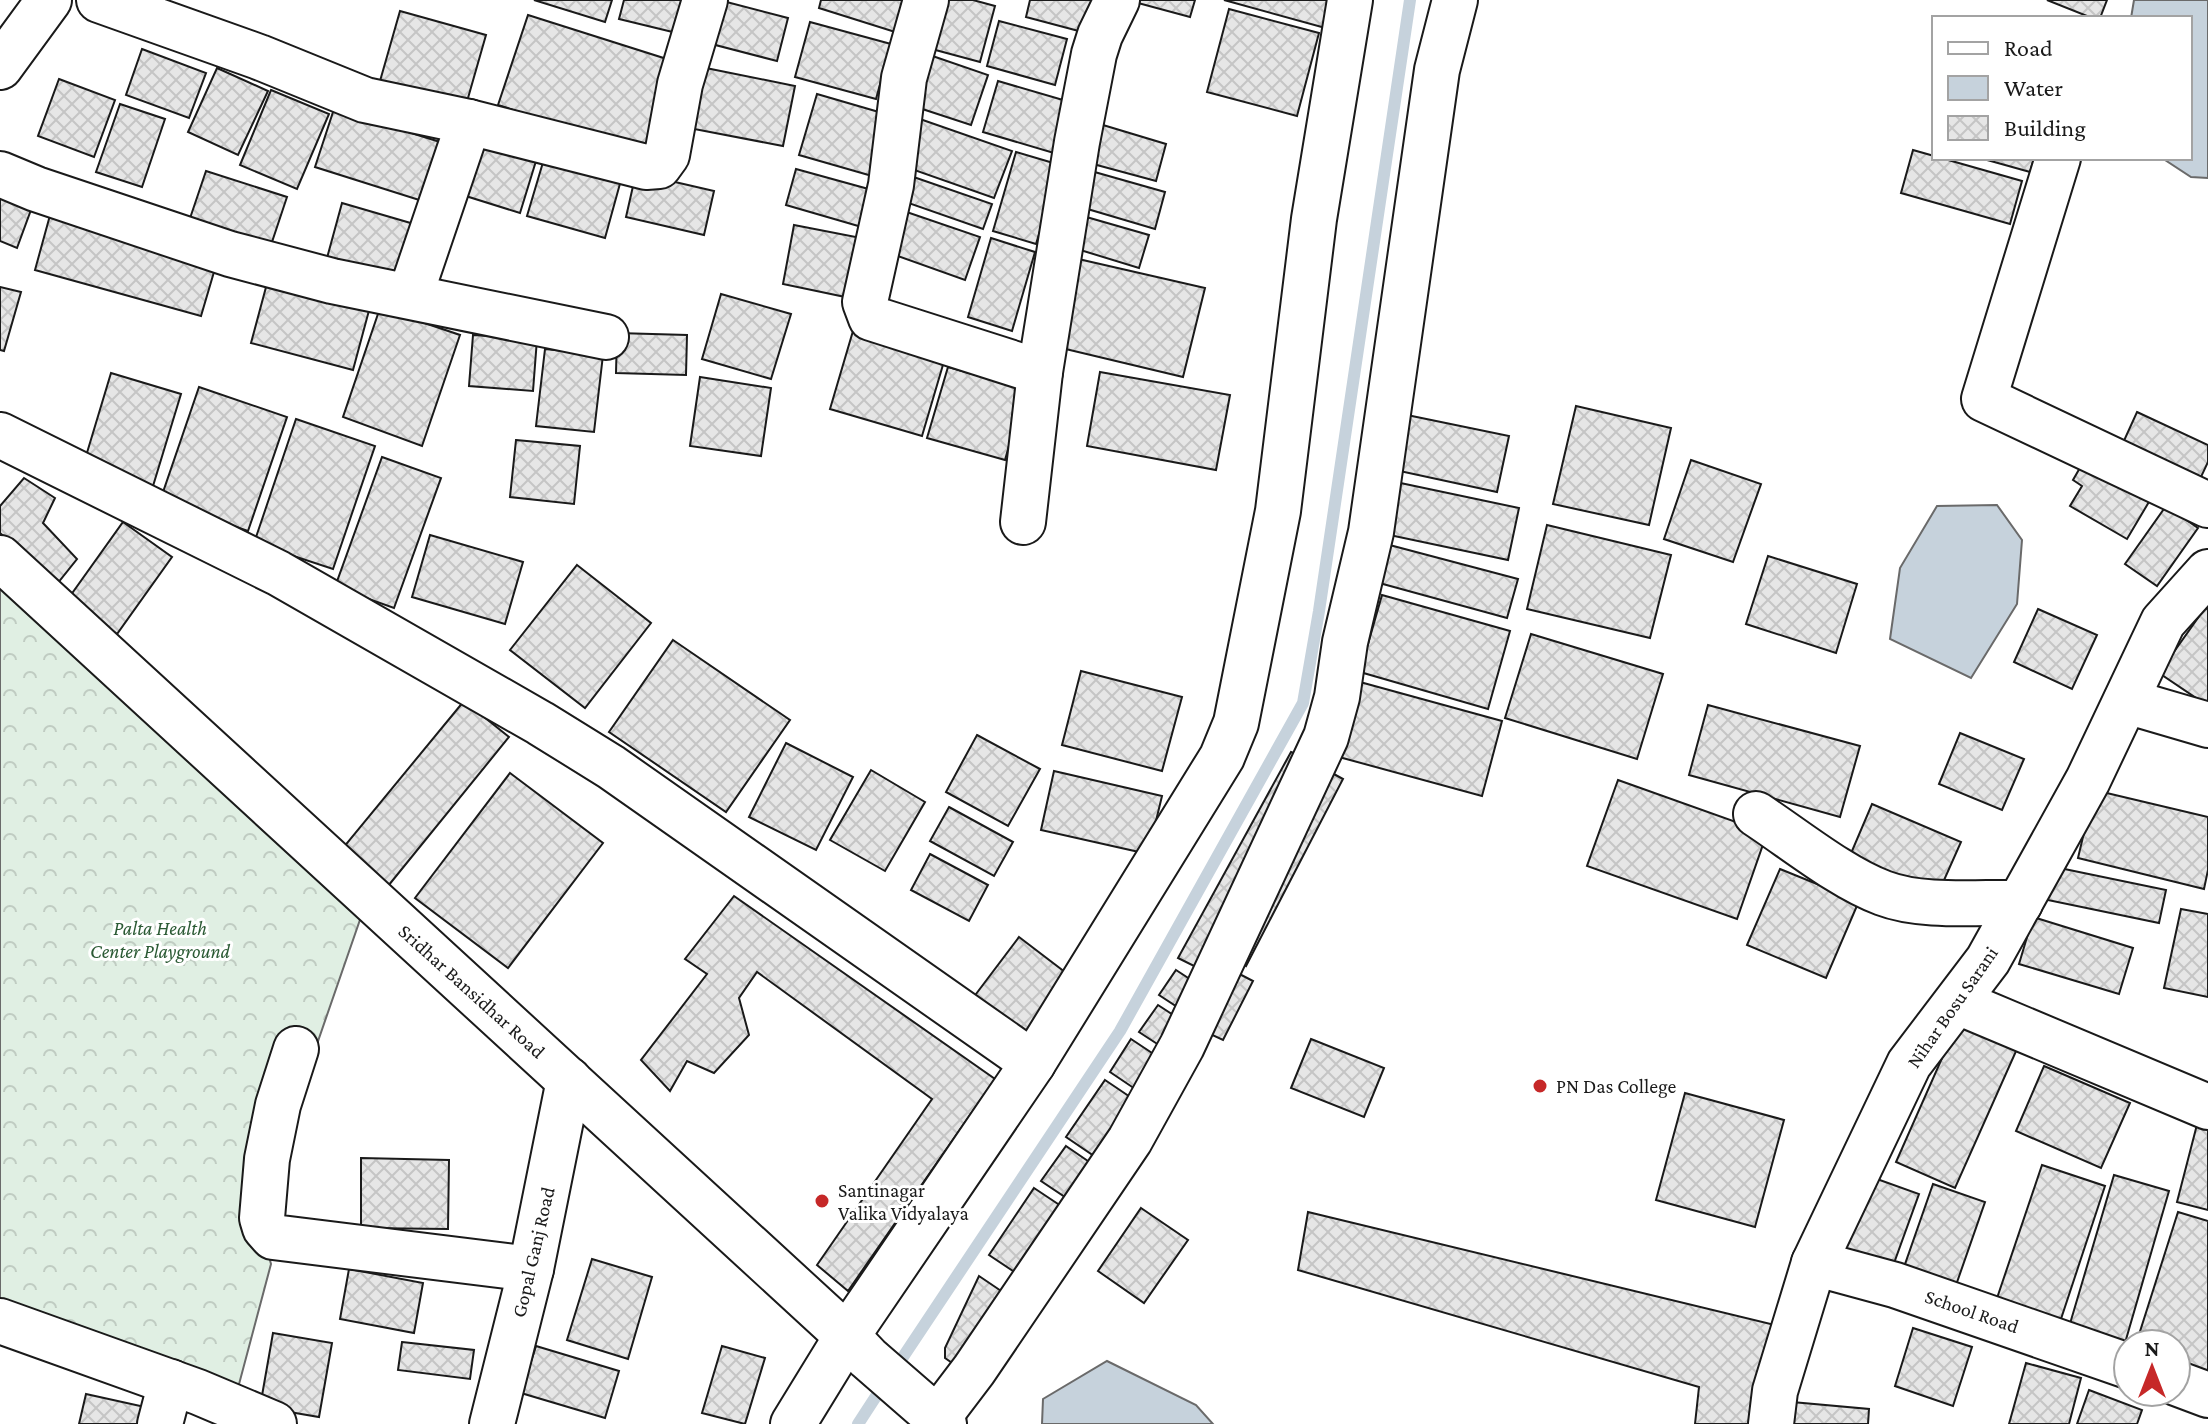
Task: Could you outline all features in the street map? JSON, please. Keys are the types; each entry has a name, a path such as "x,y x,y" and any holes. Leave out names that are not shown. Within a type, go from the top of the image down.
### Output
{"street":[{"path":"0,67 49,0"},
{"path":"99,0 259,57 365,100 469,122 646,167 659,166 667,155 680,84 705,0"},
{"path":"926,0 904,78 891,185 865,302 866,312 871,318 1040,372"},
{"path":"1023,522 1040,372 1094,54 1117,0"},
{"path":"793,1424 857,1347 1222,757 1236,723 1278,511 1314,219 1350,0"},
{"path":"938,1422 1130,1140 1182,1046 1326,737 1371,532 1437,70 1455,0"},
{"path":"410,296 469,122"},
{"path":"2057,160 1984,399 2208,505"},
{"path":"0,174 230,254 332,281 606,337"},
{"path":"0,435 278,573 540,723 611,767 1033,1063"},
{"name":"Sridhar Bansidhar Road","path":"0,558 938,1422"},
{"name":"Nihar Bosu Sarani","path":"1771,1424 1775,1391 1814,1263 1909,1064 1988,960 2088,780 2163,622 2208,572"},
{"path":"2126,701 2208,725"},
{"path":"1756,814 1847,874 1883,893 1913,901 2020,903"},
{"path":"1958,1002 2208,1107"},
{"path":"296,1049 278,1105 267,1159 262,1218 273,1237 531,1269"},
{"name":"Gopal Ganj Road","path":"492,1424 531,1269 569,1080"},
{"name":"School Road","path":"1814,1263 1909,1289 2112,1360"},
{"path":"0,1321 171,1382 274,1424"},
{"path":"160,1424 171,1382"}],"green space":[{"name":"Palta Health Center Playground","path":"0,569 363,911 317,1044 249,1183 271,1264 238,1388 0,1303"}],"water":[{"path":"2134,0 2208,0 2208,178 2191,177 2165,160 2192,160 2192,16 2131,16"},
{"path":"1997,505 2022,540 2017,604 1971,678 1890,639 1900,568 1937,506"},
{"path":"1107,1361 1196,1405 1213,1424 1042,1424 1043,1399"}],"building":[{"path":"534,0 612,0 605,22"},
{"path":"624,0 694,0 685,35 619,19"},
{"path":"719,0 788,18 777,61 700,41"},
{"path":"821,0 923,0 911,37 819,8"},
{"path":"929,0 973,0 995,6 980,62 917,45"},
{"path":"1030,0 1099,0 1090,34 1026,17"},
{"path":"1127,0 1195,0 1190,17"},
{"path":"1224,0 1337,0 1329,29"},
{"path":"2047,0 2107,0 2101,16 2087,16"},
{"path":"1229,9 1319,33 1297,116 1207,92"},
{"path":"400,11 486,35 462,119 376,95"},
{"path":"528,15 673,61 644,152 498,105"},
{"path":"999,21 1067,39 1055,85 987,66"},
{"path":"810,22 891,44 876,99 795,77"},
{"path":"142,49 206,73 189,118 126,95"},
{"path":"918,51 988,75 971,125 901,102"},
{"path":"701,67 795,86 783,146 689,128"},
{"path":"217,68 268,91 238,155 188,132"},
{"path":"59,79 115,100 94,157 38,136"},
{"path":"998,81 1080,105 1064,156 983,132"},
{"path":"271,90 329,114 297,189 240,165"},
{"path":"817,94 896,117 879,178 799,155"},
{"path":"120,104 165,119 142,187 96,172"},
{"path":"334,109 453,146 435,205 315,167"},
{"path":"917,118 1012,151 994,198 900,165"},
{"path":"1093,122 1166,144 1156,181 1082,161"},
{"path":"473,127 540,148 520,213 453,192"},
{"path":"1913,150 1932,155 1932,160 1948,160 2022,181 2010,224 1901,193"},
{"path":"1016,152 1060,165 1036,244 993,231"},
{"path":"544,159 621,180 605,238 527,216"},
{"path":"1987,160 2033,160 2030,172"},
{"path":"796,169 883,193 872,230 786,205"},
{"path":"1084,169 1165,192 1155,229 1074,205"},
{"path":"206,171 287,197 266,260 185,233"},
{"path":"636,173 714,191 704,235 626,217"},
{"path":"902,173 992,204 983,229 894,198"},
{"path":"0,196 32,207 17,248 0,241"},
{"path":"342,203 414,224 399,278 327,258"},
{"path":"892,207 980,237 965,280 881,250"},
{"path":"52,208 219,255 201,316 35,270"},
{"path":"1069,212 1149,235 1139,268 1064,245"},
{"path":"794,225 861,238 850,298 783,284"},
{"path":"991,238 1035,252 1012,331 968,317"},
{"path":"1074,258 1205,288 1183,377 1053,346"},
{"path":"269,276 371,303 353,370 251,343"},
{"path":"0,287 21,292 4,351 0,350"},
{"path":"721,294 791,314 771,379 702,359"},
{"path":"380,308 460,335 422,446 343,417"},
{"path":"853,331 945,358 922,436 830,409"},
{"path":"617,333 687,335 686,375 616,373"},
{"path":"473,335 537,339 533,391 469,386"},
{"path":"545,349 603,355 594,432 536,426"},
{"path":"948,367 1025,389 1005,460 927,438"},
{"path":"1100,372 1230,395 1216,470 1087,446"},
{"path":"111,373 181,394 153,486 83,466"},
{"path":"700,377 771,388 761,456 690,446"},
{"path":"199,387 287,417 248,531 160,501"},
{"path":"1576,406 1671,428 1649,525 1553,504"},
{"path":"2137,412 2208,445 2208,462 2194,492 2117,456"},
{"path":"1407,415 1509,436 1497,492 1395,470"},
{"path":"296,419 375,446 333,569 254,543"},
{"path":"516,440 580,446 574,504 510,497"},
{"path":"2089,452 2156,490 2127,539 2070,506 2082,486 2073,480"},
{"path":"382,457 441,478 394,608 335,587"},
{"path":"1691,460 1761,484 1733,562 1664,539"},
{"path":"24,478 55,498 43,523 77,559 57,584 0,533 0,506"},
{"path":"1391,481 1519,508 1508,560 1380,533"},
{"path":"2166,506 2198,528 2157,586 2125,564"},
{"path":"123,522 172,557 117,634 68,599"},
{"path":"1547,525 1671,555 1650,638 1527,609"},
{"path":"430,535 523,562 505,624 412,597"},
{"path":"1382,543 1518,579 1507,618 1372,581"},
{"path":"1768,556 1857,584 1836,653 1746,624"},
{"path":"577,565 651,623 585,708 510,650"},
{"path":"1382,595 1510,631 1488,709 1360,672"},
{"path":"2205,608 2208,609 2208,706 2159,673"},
{"path":"2038,609 2097,635 2072,689 2014,662"},
{"path":"1531,634 1663,674 1637,759 1505,718"},
{"path":"673,640 790,720 726,812 609,732"},
{"path":"1081,671 1182,697 1162,771 1062,745"},
{"path":"1360,682 1502,721 1482,796 1339,757"},
{"path":"464,701 509,737 384,891 338,854"},
{"path":"1708,705 1860,746 1840,817 1689,775"},
{"path":"1960,733 2024,759 2002,810 1939,784"},
{"path":"977,735 1040,769 1008,826 946,792"},
{"path":"786,743 853,777 816,850 749,817"},
{"path":"1291,752 1312,761 1206,972 1178,958"},
{"path":"1321,767 1343,779 1246,966 1226,954"},
{"path":"871,770 925,802 885,871 830,840"},
{"path":"1054,771 1162,796 1148,854 1041,830"},
{"path":"510,773 603,843 508,968 415,898"},
{"path":"1618,780 1767,833 1737,919 1587,866"},
{"path":"2094,790 2208,817 2208,870 2204,889 2078,858"},
{"path":"1872,804 1961,842 1937,896 1849,858"},
{"path":"949,807 1013,842 994,876 930,841"},
{"path":"930,854 988,885 969,921 911,890"},
{"path":"2050,866 2166,890 2159,923 2043,899"},
{"path":"1780,869 1859,901 1826,978 1747,945"},
{"path":"734,896 995,1079 848,1291 817,1265 932,1099 757,972 739,998 749,1035 714,1073 687,1061 670,1091 641,1060 707,974 685,959"},
{"path":"2181,909 2208,914 2208,997 2164,988"},
{"path":"2033,917 2133,948 2119,994 2019,964"},
{"path":"1019,937 1074,979 1025,1044 970,1002"},
{"path":"1224,966 1253,981 1223,1040 1193,1026"},
{"path":"1176,970 1205,989 1188,1014 1159,995"},
{"path":"1158,1005 1187,1024 1168,1051 1139,1032"},
{"path":"1958,1022 2017,1049 1955,1188 1896,1162"},
{"path":"1131,1039 1167,1063 1144,1095 1110,1072"},
{"path":"1311,1039 1384,1068 1364,1117 1291,1088"},
{"path":"2044,1066 2130,1103 2101,1168 2016,1131"},
{"path":"1105,1080 1142,1105 1103,1162 1066,1137"},
{"path":"1685,1093 1784,1120 1755,1227 1656,1200"},
{"path":"2200,1113 2208,1115 2208,1210 2177,1202"},
{"path":"1066,1146 1101,1170 1077,1205 1041,1181"},
{"path":"361,1158 449,1160 448,1229 361,1228"},
{"path":"2042,1165 2105,1186 2058,1328 1994,1307"},
{"path":"1863,1174 1919,1194 1889,1277 1832,1257"},
{"path":"2114,1175 2169,1191 2129,1328 2112,1328 2112,1339 2069,1327"},
{"path":"1933,1184 1985,1202 1955,1288 1903,1270"},
{"path":"1034,1188 1067,1210 1022,1277 989,1255"},
{"path":"1141,1208 1188,1240 1144,1303 1098,1271"},
{"path":"1308,1212 1779,1326 1761,1424 1695,1424 1699,1387 1298,1270"},
{"path":"2178,1212 2208,1221 2208,1378 2192,1373 2192,1328 2141,1328"},
{"path":"592,1259 652,1277 628,1359 567,1340"},
{"path":"349,1269 423,1283 414,1333 340,1319"},
{"path":"979,1276 1010,1297 961,1369 945,1358 945,1348"},
{"path":"1913,1328 1972,1347 1953,1406 1895,1386"},
{"path":"273,1333 332,1343 319,1417 260,1407"},
{"path":"402,1342 474,1350 470,1379 398,1370"},
{"path":"536,1346 619,1371 605,1418 521,1393"},
{"path":"722,1346 765,1358 745,1424 702,1413"},
{"path":"2026,1363 2081,1378 2069,1424 2009,1424"},
{"path":"2089,1390 2112,1399 2112,1408 2142,1410 2137,1424 2077,1424"},
{"path":"86,1394 154,1409 151,1424 79,1424"},
{"path":"1792,1402 1869,1409 1868,1424 1790,1424"}],"waterway":[{"path":"895,1369 1120,1031 1303,703 1410,0"},
{"path":"858,1424 884,1384"}],"place":[{"name":"PN Das College","path":"1540,1086"},
{"name":"Santinagar Valika Vidyalaya","path":"822,1201"}]}
